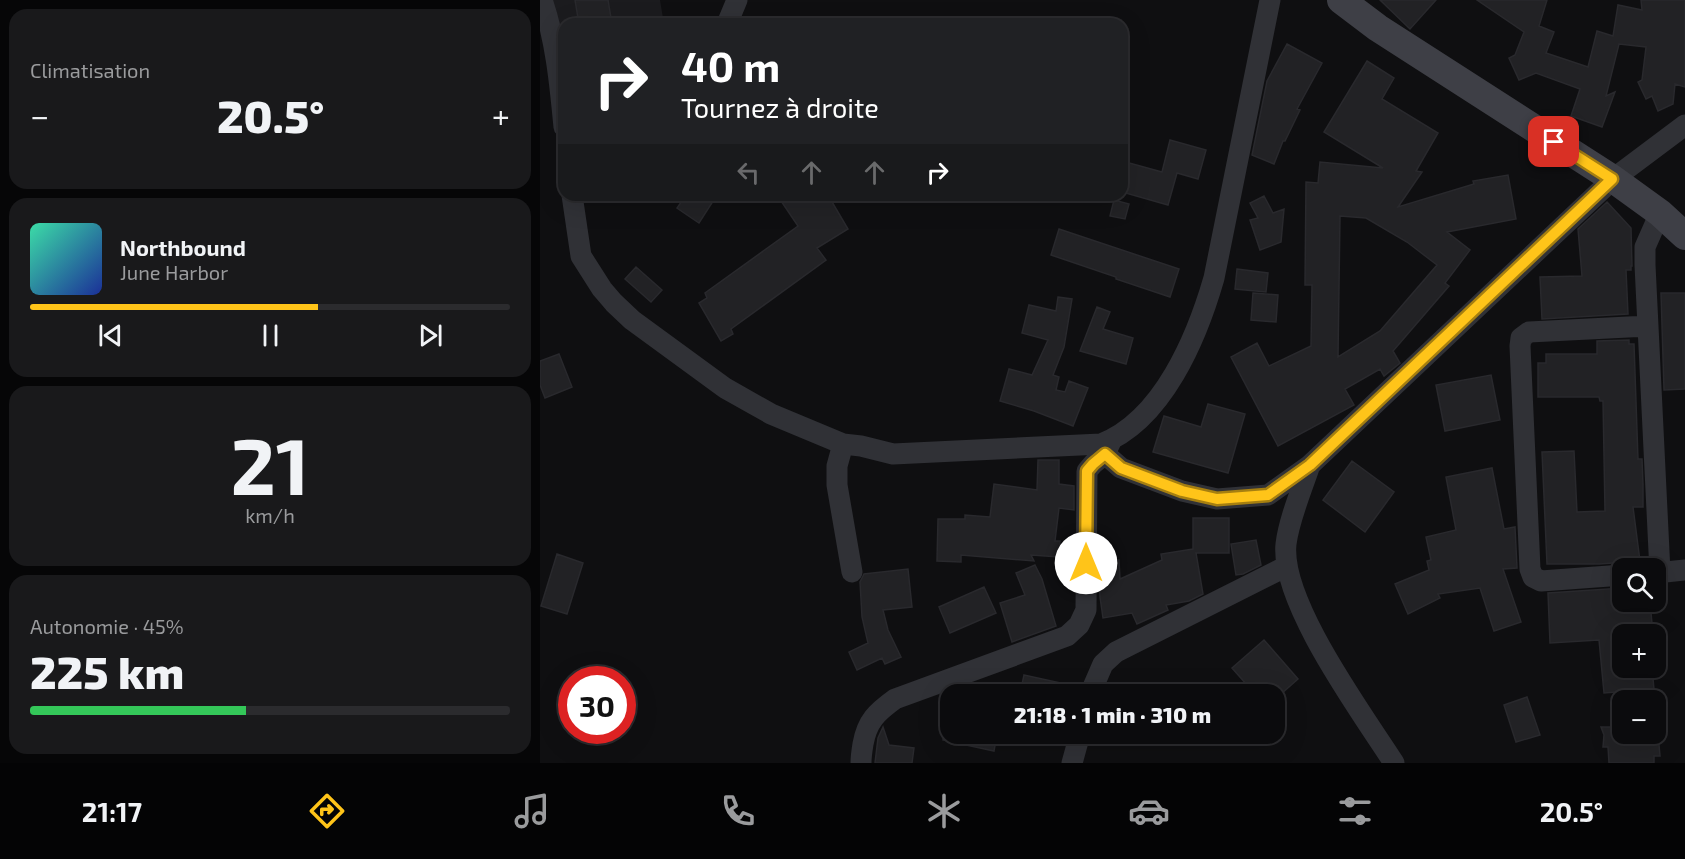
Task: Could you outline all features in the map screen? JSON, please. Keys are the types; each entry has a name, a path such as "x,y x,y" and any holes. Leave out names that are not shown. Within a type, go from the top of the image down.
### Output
{"street":[{"path":"542,0 558,62"},
{"path":"730,18 737,0"},
{"path":"861,763 865,735 870,722 879,711 895,699 1067,636 1079,625 1086,610 1087,471 1161,395 1204,312 1214,278 1270,0"},
{"path":"1341,0 1378,28 1612,179 1660,213 1685,236"},
{"path":"573,201 581,256 614,303 632,320 725,388 771,414 843,444 893,454 1101,444 1108,447 1121,468 1182,491 1217,499 1268,495 1310,465 1612,179 1685,125"},
{"path":"1657,558 1645,247 1660,213"},
{"path":"1612,576 1541,580 1533,577 1530,569 1521,339 1529,332 1648,326"},
{"path":"843,444 837,466 837,484 852,572"},
{"path":"1310,465 1294,511 1286,544 1287,566 1298,602 1312,630 1339,678 1394,763"},
{"path":"1094,684 1103,664 1116,652 1287,566"},
{"path":"1666,571 1685,570"},
{"path":"1072,763 1077,744"}],"shaded area":[{"path":"550,0 660,0 663,18 558,18 558,34"}],"building":[{"path":"575,0 608,0 611,18 578,18"},
{"path":"1380,0 1436,0 1410,29"},
{"path":"1477,0 1547,0 1539,26 1554,32 1546,53 1588,67 1597,31 1613,36 1618,5 1642,10 1641,0 1685,0 1685,87 1675,84 1673,104 1658,111 1652,96 1646,99 1638,82 1642,80 1646,47 1619,44 1606,96 1615,92 1602,127 1571,116 1580,89 1536,73 1519,80 1509,58 1515,55 1524,32"},
{"path":"1287,44 1322,63 1297,109 1300,110 1283,141 1274,164 1252,155 1267,81"},
{"path":"1367,61 1394,78 1382,99 1438,133 1416,171 1422,172 1398,207 1474,184 1473,181 1508,175 1516,219 1447,232 1470,250 1445,283 1449,286 1393,351 1400,363 1384,376 1380,369 1345,389 1354,405 1278,446 1231,357 1257,343 1269,366 1311,346 1312,285 1305,285 1306,182 1318,183 1320,162 1383,168 1324,132","holes":["1340,216 1366,218 1407,242 1437,265 1380,331 1338,357"]},
{"path":"1170,140 1206,150 1198,179 1177,173 1168,205 1128,194 1128,163 1162,172"},
{"path":"1264,196 1273,213 1284,209 1281,242 1260,250 1250,220 1258,218 1250,203"},
{"path":"682,201 713,201 699,223 677,208"},
{"path":"781,201 832,201 848,229 817,248 826,260 731,329 733,334 721,341 699,303 707,298 705,293 798,226"},
{"path":"1114,201 1129,204 1125,219 1110,216"},
{"path":"1607,202 1631,228 1632,266 1631,270 1626,270 1628,314 1542,319 1540,277 1582,276 1578,229"},
{"path":"1059,229 1179,269 1170,297 1051,255"},
{"path":"636,267 662,290 651,302 625,279"},
{"path":"1237,269 1268,273 1266,292 1235,289"},
{"path":"1253,293 1278,295 1276,322 1251,320"},
{"path":"1661,293 1685,293 1685,389 1664,390"},
{"path":"1058,297 1072,299 1064,347 1053,375 1059,377 1056,390 1065,392 1069,381 1088,388 1073,426 1000,401 1009,369 1032,375 1048,340 1022,333 1029,305 1056,311"},
{"path":"1097,307 1110,312 1103,329 1133,338 1126,364 1080,351"},
{"path":"1629,340 1629,344 1634,344 1638,459 1642,459 1643,485 1643,507 1633,507 1640,558 1612,558 1612,563 1599,564 1547,564 1542,452 1574,451 1577,512 1605,511 1603,401 1600,401 1599,397 1538,397 1538,363 1546,363 1546,354 1597,354 1597,341"},
{"path":"559,354 572,387 545,398 540,385 540,361"},
{"path":"1491,375 1500,420 1445,431 1436,385"},
{"path":"1208,404 1245,414 1228,473 1153,452 1164,416 1201,427"},
{"path":"1038,460 1059,460 1059,484 1074,486 1074,510 1059,508 1055,541 1060,541 1059,557 1031,555 1034,561 961,555 961,562 937,561 938,519 965,519 965,515 990,517 994,484 1037,490"},
{"path":"1352,461 1394,492 1365,532 1323,500"},
{"path":"1492,468 1504,529 1515,527 1517,568 1503,569 1521,622 1494,631 1480,588 1438,594 1440,598 1408,614 1395,584 1429,570 1427,561 1431,560 1426,537 1456,530 1446,477"},
{"path":"1193,518 1229,518 1229,553 1196,553 1203,594 1189,601 1166,605 1168,610 1137,624 1132,613 1103,618 1099,560 1119,560 1120,579 1162,560 1161,554 1193,549"},
{"path":"1256,540 1261,565 1236,575 1231,544"},
{"path":"557,554 583,563 567,614 541,606"},
{"path":"1035,565 1042,579 1056,626 1012,642 1000,603 1025,595 1016,573"},
{"path":"908,569 912,607 883,610 888,630 901,657 885,664 882,658 857,670 849,652 868,643 862,617 860,582 864,574"},
{"path":"984,587 996,613 950,633 939,607"},
{"path":"1612,589 1612,612 1651,612 1652,624 1612,624 1612,678 1653,678 1654,689 1612,690 1612,692 1604,693 1599,640 1550,643 1548,593"},
{"path":"1264,640 1298,679 1285,690 1285,684 1246,684 1232,668"},
{"path":"1024,675 1065,684 1022,684"},
{"path":"1527,697 1540,735 1516,742 1504,705"},
{"path":"883,727 889,745 914,748 912,763 875,763 878,738"},
{"path":"1601,727 1612,727 1612,744 1659,744 1660,756 1654,756 1654,763 1609,763 1608,747 1603,747 1604,735"},
{"path":"962,744 995,744 994,751"}],"route":[{"path":"1086,563 1087,471 1105,454 1121,468 1182,491 1217,499 1268,495 1310,465 1612,179 1554,142"}]}
